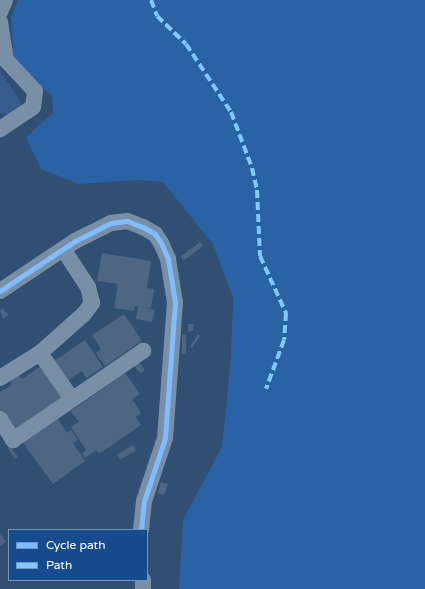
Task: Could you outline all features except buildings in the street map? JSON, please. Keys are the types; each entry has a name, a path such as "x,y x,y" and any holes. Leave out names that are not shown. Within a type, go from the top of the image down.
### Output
{"street":[{"path":"0,12 5,0"},
{"path":"0,22 6,60 35,91 34,107 0,129"},
{"path":"0,291 63,249 111,222 127,221 155,234 168,259 175,302 165,438 144,501 141,529"},
{"path":"0,378 40,353 84,314 92,303 88,287 63,249"},
{"path":"0,419 13,440 143,351"},
{"path":"40,353 72,399"}],"shaded area":[{"path":"18,0 425,0 425,589 179,589 183,520 222,447 231,357 233,298 213,244 163,182 139,180 79,184 41,169 26,137 53,113 52,95 34,83 14,60 11,17"},
{"path":"0,71 21,102 21,105 6,115 0,113"}],"marked path":[{"path":"151,0 157,16 186,44 231,112 252,168 257,190 260,256 286,313 284,340 266,389"}],"cycle path":[{"path":"0,291 75,241 111,223 127,221 143,227 155,234 161,243 168,259 175,302 165,438 144,501 141,529"}]}
